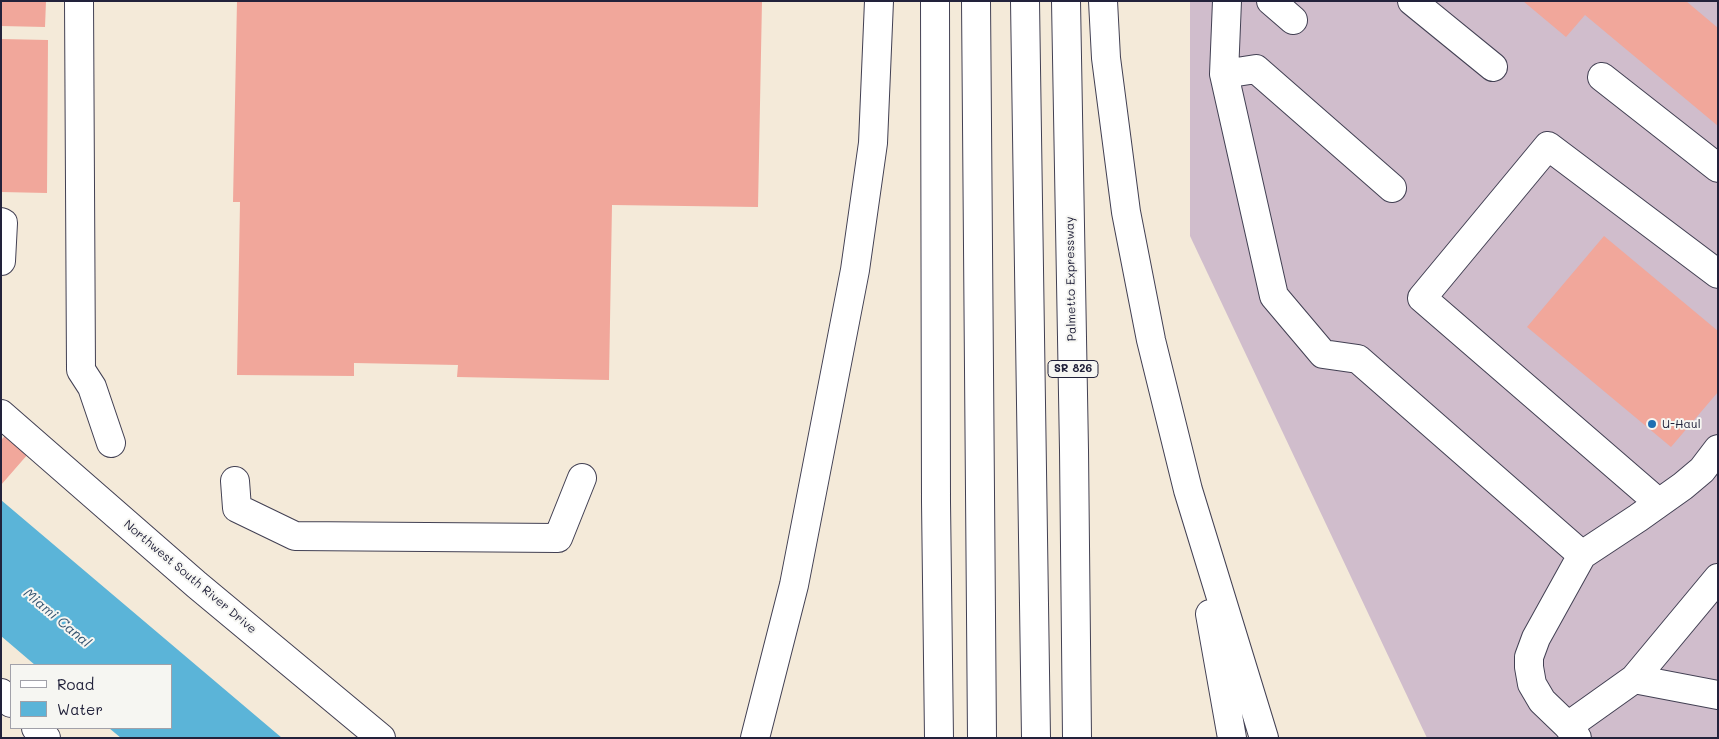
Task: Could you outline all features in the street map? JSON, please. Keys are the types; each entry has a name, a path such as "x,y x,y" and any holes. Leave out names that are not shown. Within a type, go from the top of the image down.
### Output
{"main road":[{"path":"79,1 81,370 92,387 111,443"},
{"path":"755,738 794,586 855,270 873,143 879,1"},
{"path":"934,1 939,738"},
{"path":"976,1 982,738"},
{"path":"1025,1 1036,738"},
{"name":"Palmetto Expressway","path":"1066,1 1077,738"},
{"path":"1103,1 1106,58 1126,212 1151,340 1188,490 1264,738"},
{"path":"1226,1 1224,74 1274,296 1323,354 1358,359 1582,555"},
{"path":"1271,1 1293,20"},
{"path":"1412,1 1493,67"},
{"path":"1224,74 1256,69 1392,188"},
{"path":"1602,77 1718,168"},
{"path":"1659,503 1422,298 1548,146 1718,274"},
{"path":"1,222 3,224 1,261"},
{"name":"Northwest South River Drive","path":"1,414 197,585 381,738"},
{"path":"1718,450 1702,470 1659,503 1582,555 1536,638 1529,657 1530,677 1536,692 1573,732 1634,679 1718,578"},
{"path":"235,481 237,508 295,536 558,538 582,478"},
{"path":"1188,490 1232,738"},
{"path":"1634,679 1718,695"},
{"path":"1,693 10,702"},
{"path":"37,729 46,738"}],"shaded area":[{"path":"1190,1 1718,1 1718,738 1427,738 1190,236"}],"water":[{"name":"Miami Canal","path":"1,500 282,738 121,738 110,729 172,729 172,664 34,664 1,636"}],"building":[{"path":"1,1 46,1 45,27 1,26"},
{"path":"237,1 762,1 758,207 612,205 609,380 457,377 458,365 354,363 354,376 237,375 240,202 233,202"},
{"path":"1523,1 1686,1 1718,28 1718,126 1585,15 1566,37"},
{"path":"1,39 48,40 47,193 1,192"},
{"path":"1604,236 1718,331 1718,392 1671,447 1527,327"},
{"path":"5,436 28,454 1,485 1,440"}],"place":[{"name":"U-Haul","path":"1652,424"}]}
